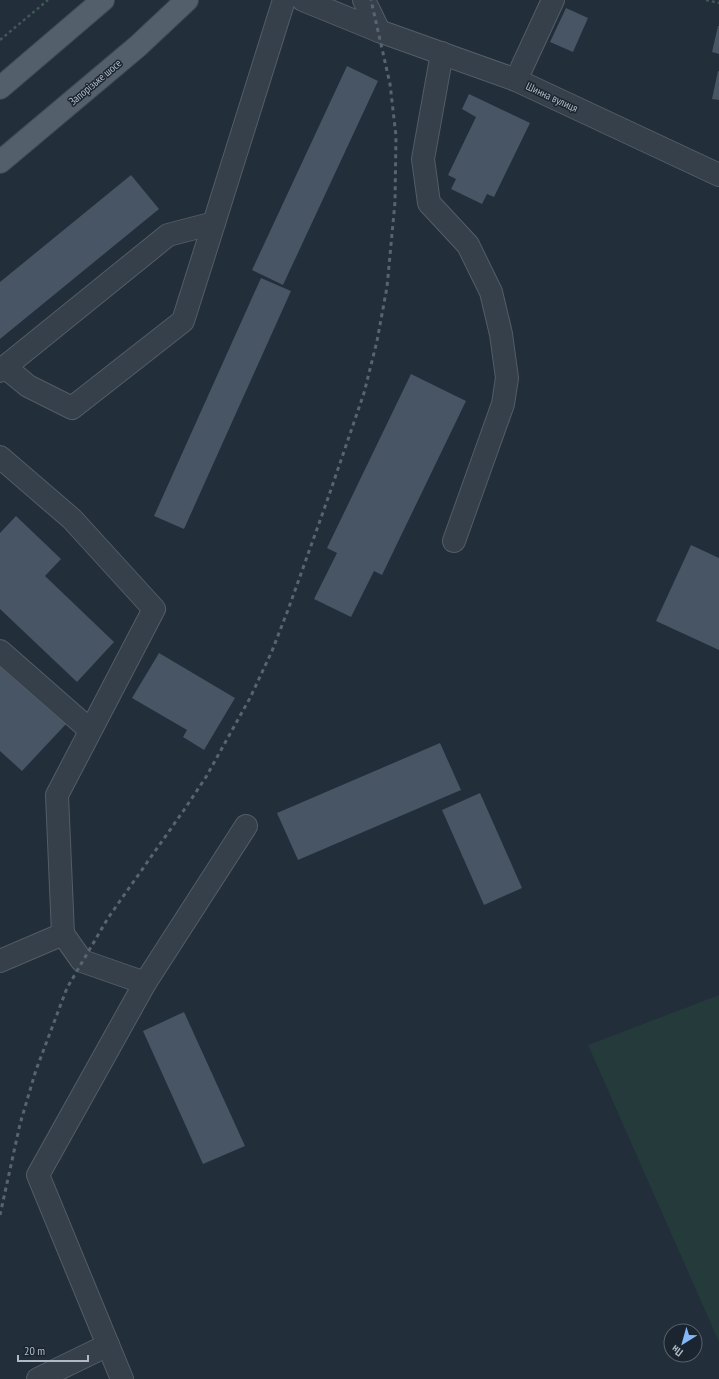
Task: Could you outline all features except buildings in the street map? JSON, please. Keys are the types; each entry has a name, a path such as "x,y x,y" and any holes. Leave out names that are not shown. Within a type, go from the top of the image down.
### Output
{"main road":[{"path":"0,88 103,0"},
{"name":"Запорізьке шосе","path":"0,162 138,46 188,0"}],"street":[{"path":"214,223 168,235 2,369 28,386 72,408 183,321 214,223 284,0"},
{"name":"Шинна вулиця","path":"303,0 379,31 516,80 719,176"},
{"path":"364,0 379,31"},
{"path":"516,80 553,0"},
{"path":"442,53 423,159 429,204 468,245 491,292 501,334 507,378 503,404 454,540"},
{"path":"0,457 72,519 154,609 57,795 63,934 82,961 145,983"},
{"path":"0,651 90,730"},
{"path":"122,1379 38,1176 145,983 246,826"},
{"path":"0,961 63,934"},
{"path":"38,1379 108,1345"}],"path":[{"path":"0,40 48,0"},
{"path":"706,0 719,3"}],"green space":[{"path":"719,995 719,1342 588,1045"}],"railway":[{"path":"0,1215 20,1124 36,1070 67,988 108,918 206,777 250,698 272,651 288,610 364,393 377,341 387,287 395,202 396,136 390,84 371,0"}]}
